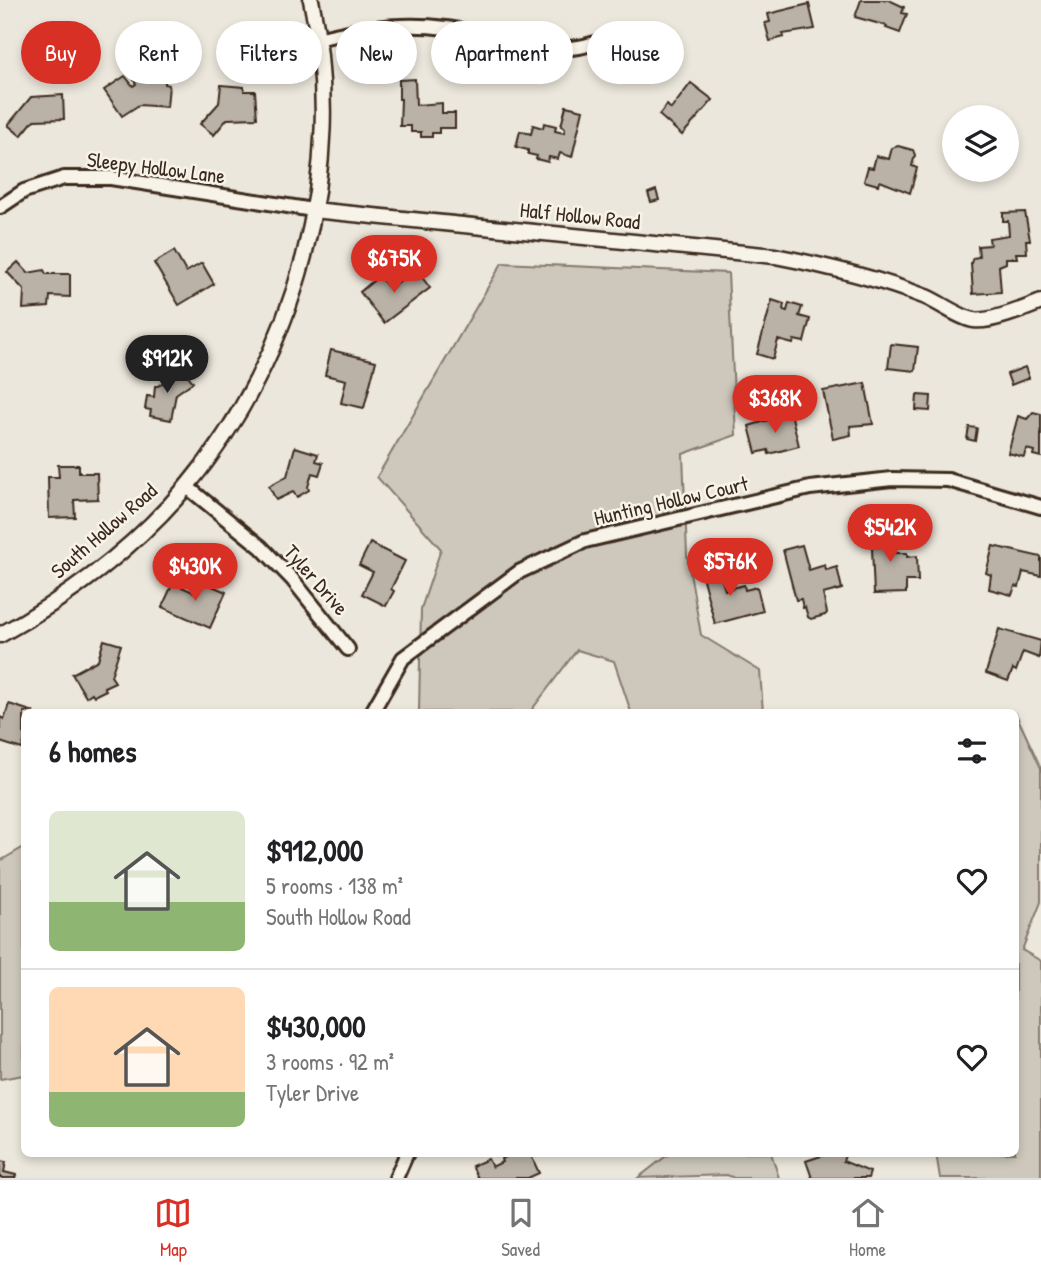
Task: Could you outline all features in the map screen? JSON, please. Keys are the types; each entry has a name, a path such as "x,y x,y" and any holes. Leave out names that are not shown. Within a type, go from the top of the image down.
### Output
{"street":[{"path":"310,0 314,21"},
{"path":"322,38 362,29 400,25 445,27 545,48 587,45"},
{"path":"313,210 322,149 322,74"},
{"name":"Sleepy Hollow Lane","path":"0,207 24,191 64,178 110,178 313,210"},
{"name":"Half Hollow Road","path":"313,210 775,256 828,266 875,279 927,298 975,321 1015,313 1041,302"},
{"name":"South Hollow Road","path":"0,635 79,585 145,530 186,486 235,418 274,344 301,271 313,210"},
{"name":"Hunting Hollow Court","path":"374,709 403,658 519,572 585,541 810,488 892,479 948,480 1041,507"},
{"name":"Tyler Drive","path":"186,486 261,547 292,579 348,649"},
{"path":"396,1178 405,1157"}],"shaded area":[{"path":"502,263 728,273 736,435 683,454 687,555 701,635 760,671 763,709 630,709 614,661 577,650 532,709 419,709 421,609 441,549 377,477"},
{"path":"1019,721 1041,768 1041,902 1022,950 1041,961 1041,1178 940,1178 937,1157 1019,1157"},
{"path":"21,849 21,1076 0,1079 0,861"},
{"path":"665,1157 772,1157 779,1178 734,1178 727,1175 638,1178"}],"building":[{"path":"861,0 889,0 904,7 902,13 907,14 900,33 886,28 887,26 855,17"},
{"path":"809,4 815,29 783,34 784,37 770,41 765,23 770,22 768,14"},
{"path":"115,83 133,86 169,85 167,107 139,105 122,116 104,90"},
{"path":"691,83 713,100 682,135 659,115 667,105 671,109"},
{"path":"399,84 415,84 416,105 442,103 442,113 455,113 455,128 439,128 439,133 432,133 432,137 421,137 421,132 411,132 411,126 400,126"},
{"path":"221,85 255,91 257,118 227,119 214,135 200,124 219,103"},
{"path":"63,95 64,119 34,120 21,136 8,125 31,97"},
{"path":"566,106 583,110 572,157 560,153 558,159 549,157 548,162 536,159 537,156 528,154 528,150 516,147 520,131 531,134 533,125 543,128 544,123 556,126 555,131 564,133 565,128 561,126"},
{"path":"898,146 913,150 915,155 912,166 917,168 910,193 880,181 878,185 864,181 868,167 873,168 876,156 889,159 892,148"},
{"path":"656,190 659,200 651,202 648,193"},
{"path":"1025,212 1030,240 1026,240 1027,253 1016,253 1017,258 1006,258 1006,263 999,266 1001,292 973,294 971,263 973,258 979,257 978,246 990,245 989,238 1009,235 1008,221 1003,221 1003,213"},
{"path":"174,251 186,272 202,263 214,284 179,305 154,263"},
{"path":"18,262 28,273 44,270 46,274 70,274 70,297 50,296 49,307 23,309 24,290 7,272"},
{"path":"415,268 430,288 384,323 360,292 379,276 390,289"},
{"path":"772,300 784,304 783,310 787,311 789,303 802,307 799,316 810,319 804,342 794,340 793,344 778,340 773,359 757,354"},
{"path":"891,344 918,347 915,371 888,368"},
{"path":"331,350 376,361 364,408 341,403 346,380 325,375"},
{"path":"1025,367 1029,378 1011,385 1007,374"},
{"path":"182,368 193,382 176,394 171,420 150,416 151,410 145,409 147,396 154,397 155,386"},
{"path":"865,383 873,424 850,426 851,435 833,439 823,391"},
{"path":"917,395 931,396 930,411 916,410"},
{"path":"1033,412 1041,414 1041,457 1026,449 1024,457 1008,453 1018,416 1027,419"},
{"path":"791,413 799,446 769,454 768,450 756,453 749,426"},
{"path":"969,427 977,428 975,441 967,439"},
{"path":"295,447 318,454 316,461 323,463 319,475 312,473 309,490 297,497 293,492 276,500 269,486 287,476"},
{"path":"58,465 79,465 79,473 97,473 98,499 74,500 75,517 49,518 48,477 59,477"},
{"path":"889,524 890,553 917,556 918,581 906,581 906,593 874,594 871,525"},
{"path":"370,543 405,561 386,606 362,594 373,572 359,565"},
{"path":"802,545 809,570 825,565 826,570 837,567 842,589 823,594 827,613 811,619 805,607 803,608 801,599 796,600 783,550"},
{"path":"993,546 1041,557 1041,576 1023,572 1019,587 1015,586 1012,595 989,589 991,575 986,573"},
{"path":"718,567 725,590 744,585 745,590 757,587 763,611 715,624 701,572"},
{"path":"201,581 226,592 210,628 162,607 173,583 195,593"},
{"path":"999,629 1041,641 1039,658 1023,652 1016,671 1013,669 1008,681 986,673"},
{"path":"104,640 121,645 111,676 115,682 104,687 106,690 86,697 72,674 98,660"},
{"path":"9,704 25,709 21,709 21,749 0,742 0,717 4,719"},
{"path":"532,1157 539,1173 528,1178 478,1178 472,1166 488,1159 492,1167 502,1162 501,1159"},
{"path":"818,1157 844,1157 843,1161 870,1172 868,1178 812,1178 806,1161"},
{"path":"0,1161 6,1162 4,1172 16,1175 15,1178 0,1178"}]}
